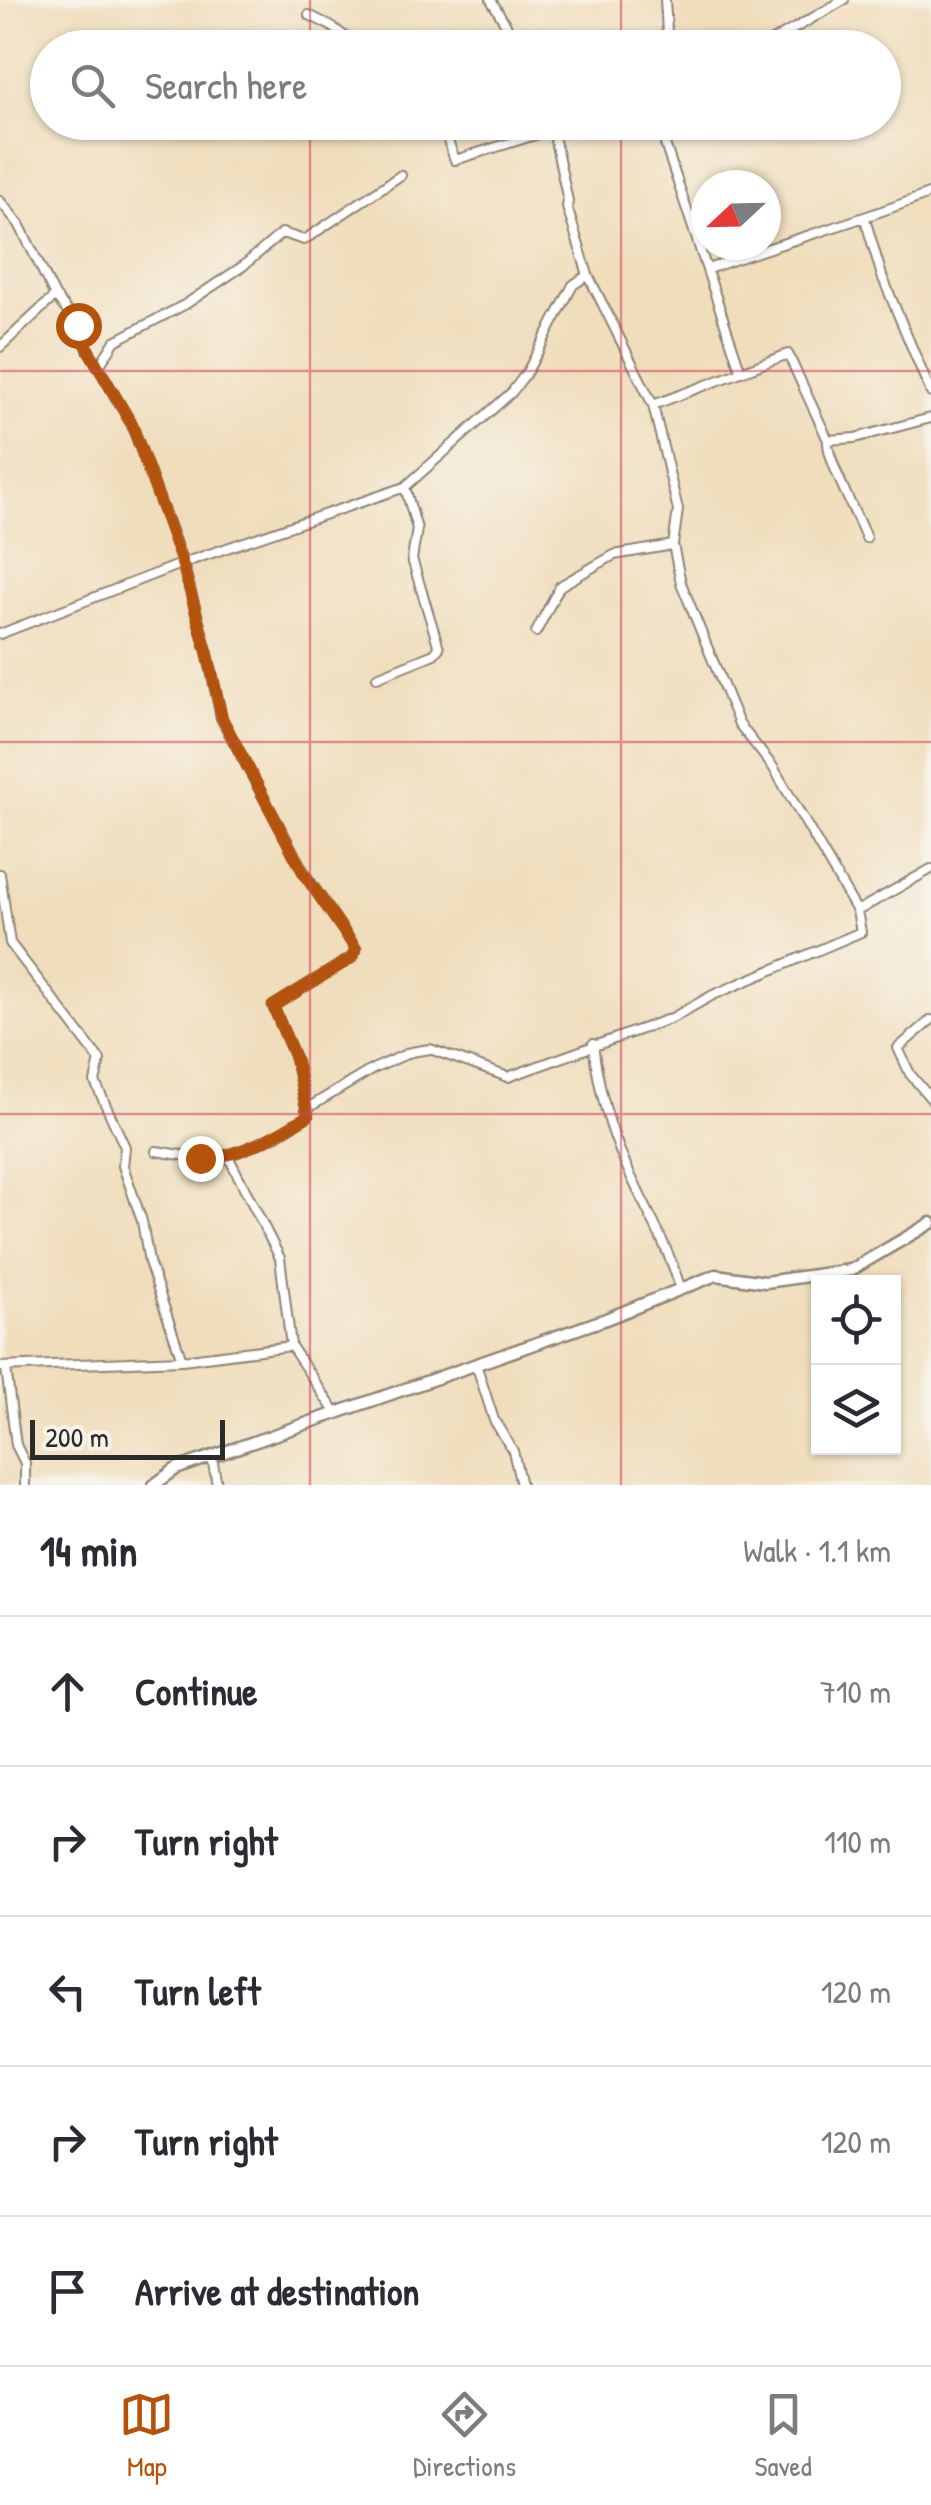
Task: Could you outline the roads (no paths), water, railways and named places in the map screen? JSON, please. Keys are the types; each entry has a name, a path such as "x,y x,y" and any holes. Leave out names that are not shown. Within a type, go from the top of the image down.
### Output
{"street":[{"path":"490,0 509,30"},
{"path":"665,0 667,30"},
{"path":"791,30 838,2"},
{"path":"309,16 336,30"},
{"path":"448,140 455,160 514,140"},
{"path":"306,1109 373,1069 411,1052 430,1050 508,1077 672,1018 714,994 861,932 858,912 772,767 739,724 681,583 673,545 678,510 653,406 588,275 567,208 555,140"},
{"path":"664,140 741,372"},
{"path":"99,366 115,341 186,304 282,233 304,240 401,175"},
{"path":"708,269 805,234 865,219 931,193"},
{"path":"0,202 19,224 56,296 78,325 132,425 182,563 222,718 304,874 356,949 352,958 273,1006 295,1058 308,1116 228,1156 200,1158 156,1151"},
{"path":"865,219 882,276 931,393"},
{"path":"0,634 182,563 405,487 512,392 527,372 573,286 588,275"},
{"path":"0,346 56,296"},
{"path":"653,406 788,354 828,440 830,462 841,478 866,538"},
{"path":"828,440 855,438 931,418"},
{"path":"377,677 434,654 438,648 412,559 417,529 405,487"},
{"path":"536,632 560,586 614,555 673,545"},
{"path":"858,912 931,869"},
{"path":"0,874 5,944 100,1060 95,1082 125,1147 123,1166 142,1221 149,1262 182,1360"},
{"path":"931,1020 898,1048 910,1074 931,1098"},
{"path":"593,1044 597,1076 624,1163 670,1253 680,1287"},
{"path":"228,1156 280,1258 290,1346 335,1412"},
{"path":"154,1485 176,1468 606,1319 716,1274 765,1282 851,1270 931,1223"},
{"path":"25,1485 26,1463 16,1446 3,1367 182,1360 290,1346"},
{"path":"476,1364 494,1420 514,1452 521,1485"},
{"path":"212,1458 217,1485"}]}
